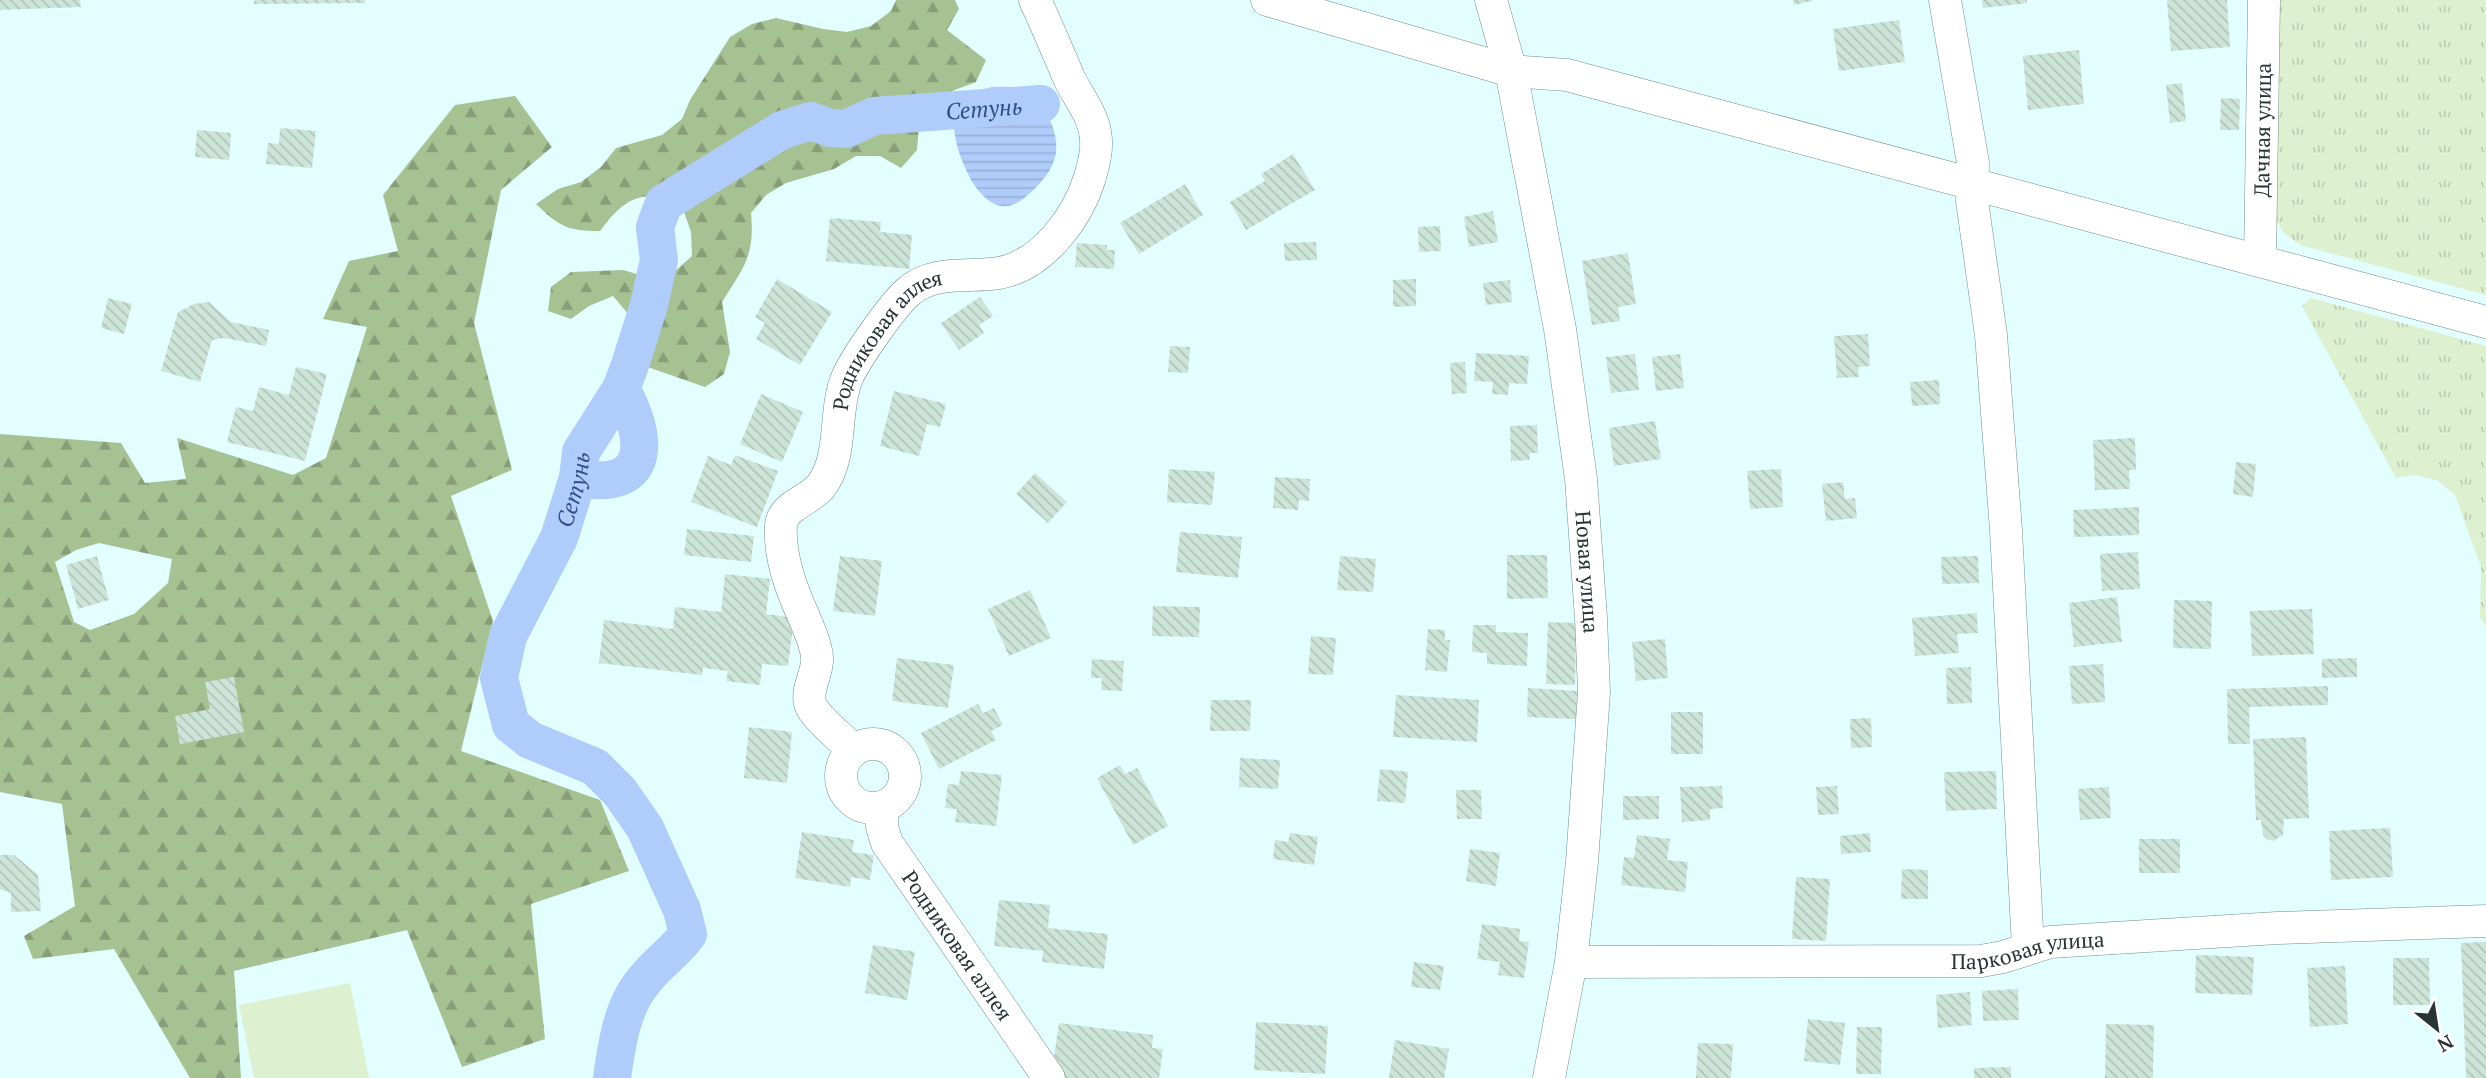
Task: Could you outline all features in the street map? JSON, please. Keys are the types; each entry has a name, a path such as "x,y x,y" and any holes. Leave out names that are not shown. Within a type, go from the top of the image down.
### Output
{"street":[{"name":"Родниковая аллея","path":"853,750 813,709 809,700 818,660 813,639 788,578 781,523 788,511 821,487 829,470 846,379 879,328 908,292 930,279 1001,273 1031,260 1047,247 1078,206 1090,177 1096,141 1089,111 1071,81 1035,0"},
{"path":"1267,0 1511,71 1567,75 2486,322"},
{"name":"Новая улица","path":"1491,0 1511,71 1560,329 1581,479 1591,618 1594,692 1590,770 1571,962 1549,1078"},
{"path":"1945,0 1973,163 1972,201 1991,335 2006,530 2028,948"},
{"name":"Дачная улица","path":"2260,260 2264,0"},
{"path":"877,743 889,747 899,755 905,767 906,780 902,792 894,801 883,807 870,808 858,804 848,796 842,785 841,772 845,760 853,750 864,744 877,743"},
{"name":"Родниковая аллея","path":"883,807 882,827 887,843 1049,1078"},
{"name":"Парковая улица","path":"1571,962 1981,961 2050,942 2277,928 2486,921"}],"green space":[{"path":"896,0 955,0 959,9 947,30 986,60 976,82 952,91 932,105 919,126 917,150 901,168 880,156 856,156 834,169 786,183 766,195 751,213 749,251 722,302 730,352 724,374 705,387 636,363 630,339 629,315 613,296 589,306 571,319 548,311 551,287 571,272 623,270 647,277 673,273 692,256 691,232 683,209 659,197 632,200 618,210 600,231 572,229 552,218 536,204 558,189 581,182 601,167 616,148 662,135 682,119 690,100 730,37 752,24 776,18 847,32 871,26 891,11"},
{"path":"2279,0 2486,0 2486,295 2300,245 2284,233 2273,215"},
{"path":"515,96 552,147 501,190 474,323 512,470 451,496 493,621 461,751 600,800 629,871 531,904 545,1039 462,1067 407,930 234,971 241,1078 190,1078 114,949 33,959 24,936 75,906 62,804 0,792 0,434 121,443 145,483 186,479 177,438 293,475 326,458 367,327 323,319 349,261 398,251 383,195 455,105","holes":["99,543 172,559 168,583 134,614 90,630 74,622 55,562 76,550"]},
{"path":"2311,298 2486,346 2486,626 2480,617 2481,567 2455,495 2437,480 2414,475 2396,478 2302,306"},
{"path":"350,983 369,1078 254,1078 239,1005"}],"water":[{"path":"992,87 1016,88 1033,97 1047,113 1056,140 1054,159 1046,176 1024,198 1009,206 996,205 979,191 966,170 955,137 954,111 973,92"}],"building":[{"path":"0,0 80,0 81,7 0,10"},
{"path":"254,0 365,0 365,3 254,4"},
{"path":"1793,0 1812,0 1812,1 1794,5"},
{"path":"1982,0 2027,0 2027,3 1983,8"},
{"path":"2167,0 2227,0 2230,47 2171,51"},
{"path":"1899,20 1905,62 1839,71 1833,29"},
{"path":"2079,50 2084,104 2028,110 2023,56"},
{"path":"2182,83 2186,121 2170,123 2166,85"},
{"path":"2221,98 2240,99 2239,130 2220,130"},
{"path":"280,128 316,131 312,168 266,164 268,143 279,144"},
{"path":"197,130 231,133 229,160 195,157"},
{"path":"1293,154 1315,190 1246,230 1230,202 1265,181 1261,174"},
{"path":"1185,184 1203,215 1139,254 1120,223"},
{"path":"1493,211 1498,242 1469,247 1464,217"},
{"path":"830,218 881,222 880,232 912,235 909,269 826,261"},
{"path":"1440,226 1441,251 1419,252 1418,227"},
{"path":"1316,242 1317,260 1285,261 1284,243"},
{"path":"1077,243 1107,245 1107,250 1115,250 1114,269 1075,267"},
{"path":"1628,253 1636,304 1618,307 1620,321 1592,325 1582,261"},
{"path":"777,279 832,312 800,365 756,339 765,323 755,317"},
{"path":"1416,279 1416,306 1393,307 1393,280"},
{"path":"1510,280 1512,302 1486,305 1483,283"},
{"path":"980,297 993,316 979,325 984,333 959,350 941,323"},
{"path":"108,298 132,304 124,334 101,328"},
{"path":"209,302 231,322 269,330 266,346 224,338 212,340 200,382 161,371 178,312 194,304"},
{"path":"1868,334 1870,366 1858,367 1859,377 1837,378 1834,336"},
{"path":"1170,346 1190,347 1188,373 1168,372"},
{"path":"1476,353 1529,356 1527,384 1509,383 1508,395 1492,394 1493,382 1474,381"},
{"path":"1635,354 1639,390 1611,393 1606,357"},
{"path":"1680,354 1684,388 1656,391 1652,357"},
{"path":"1465,362 1467,393 1452,394 1450,363"},
{"path":"296,367 327,374 305,461 227,442 236,407 253,411 259,387 289,395"},
{"path":"1939,380 1940,404 1912,406 1910,382"},
{"path":"894,391 946,404 940,427 927,424 919,456 880,446"},
{"path":"761,394 803,412 782,462 740,444"},
{"path":"1655,421 1661,459 1614,466 1609,428"},
{"path":"1537,425 1538,453 1529,453 1530,460 1511,461 1510,426"},
{"path":"2135,438 2136,470 2129,470 2130,489 2095,490 2093,440"},
{"path":"735,455 778,471 757,527 691,502 708,456 731,465"},
{"path":"2236,462 2256,464 2253,497 2233,494"},
{"path":"1169,469 1215,472 1212,505 1167,502"},
{"path":"1781,469 1783,507 1750,509 1747,471"},
{"path":"1035,473 1067,502 1048,523 1016,494"},
{"path":"1275,477 1310,479 1309,501 1299,500 1298,510 1273,508"},
{"path":"1843,482 1845,499 1855,498 1857,518 1826,521 1822,484"},
{"path":"2139,507 2139,535 2074,537 2073,510"},
{"path":"687,529 754,536 751,562 684,555"},
{"path":"1180,532 1242,537 1238,578 1176,572"},
{"path":"2138,552 2140,589 2102,591 2100,554"},
{"path":"1507,555 1547,555 1548,598 1507,599"},
{"path":"97,556 109,600 78,609 66,565"},
{"path":"840,556 882,561 875,616 833,611"},
{"path":"1340,556 1376,559 1373,592 1337,590"},
{"path":"1978,556 1979,583 1942,584 1941,557"},
{"path":"725,574 770,579 766,614 794,618 788,666 762,664 760,685 726,681 728,671 703,668 702,675 599,663 604,620 673,629 675,607 721,612"},
{"path":"1030,590 1051,638 1009,656 988,609"},
{"path":"2117,597 2122,642 2074,647 2069,603"},
{"path":"2174,600 2212,601 2211,649 2173,648"},
{"path":"1153,606 1200,607 1199,637 1152,636"},
{"path":"2312,609 2314,654 2252,656 2250,611"},
{"path":"1977,613 1978,633 1957,634 1959,653 1915,656 1912,618"},
{"path":"1548,622 1576,623 1575,685 1546,684"},
{"path":"1473,625 1496,625 1496,632 1528,633 1527,666 1487,664 1487,653 1472,652"},
{"path":"1428,629 1445,630 1445,640 1450,640 1447,672 1425,670"},
{"path":"1311,636 1336,638 1333,675 1308,674"},
{"path":"1665,639 1668,678 1636,681 1632,642"},
{"path":"897,658 954,665 948,708 892,701"},
{"path":"2357,658 2357,677 2322,678 2322,659"},
{"path":"1092,659 1124,661 1122,691 1101,690 1102,678 1091,678"},
{"path":"2103,664 2105,702 2072,704 2069,666"},
{"path":"1971,667 1972,703 1947,704 1946,668"},
{"path":"234,677 244,732 180,744 175,716 210,709 205,682"},
{"path":"2328,686 2328,705 2249,707 2250,744 2228,744 2227,689"},
{"path":"1528,688 1577,691 1576,719 1527,717"},
{"path":"1396,695 1479,700 1477,742 1393,737"},
{"path":"1211,700 1251,700 1250,731 1210,731"},
{"path":"978,704 983,713 994,708 1003,725 991,731 996,740 939,769 921,733"},
{"path":"1671,712 1703,712 1703,754 1671,754"},
{"path":"1871,718 1872,747 1851,748 1850,719"},
{"path":"749,727 792,732 787,783 744,778"},
{"path":"2306,737 2309,818 2284,819 2283,835 2273,841 2267,839 2263,835 2261,820 2256,820 2253,739"},
{"path":"1240,758 1280,760 1278,789 1239,787"},
{"path":"1120,765 1125,774 1137,768 1168,826 1133,845 1097,778"},
{"path":"1380,769 1408,772 1405,803 1377,801"},
{"path":"961,771 1002,775 996,826 955,822 957,809 945,808 948,784 959,785"},
{"path":"1996,771 1997,809 1946,811 1944,772"},
{"path":"1722,786 1723,808 1710,809 1710,820 1682,822 1680,787"},
{"path":"1837,786 1839,814 1818,815 1816,787"},
{"path":"2109,787 2111,818 2080,820 2078,789"},
{"path":"1456,790 1481,790 1482,819 1457,819"},
{"path":"1623,796 1659,796 1659,819 1623,820"},
{"path":"2390,828 2393,877 2331,880 2329,831"},
{"path":"802,832 854,840 852,852 874,855 870,880 851,877 850,887 795,878"},
{"path":"1290,833 1318,837 1314,865 1273,859 1275,840 1288,842"},
{"path":"1870,833 1871,852 1841,854 1840,836"},
{"path":"1637,835 1670,839 1667,860 1688,862 1685,892 1621,885 1624,857 1634,858"},
{"path":"2139,839 2180,839 2180,873 2139,873"},
{"path":"1470,849 1500,853 1496,886 1466,881"},
{"path":"0,855 14,855 38,875 41,911 11,912 11,893 0,889"},
{"path":"1902,869 1928,870 1928,899 1901,899"},
{"path":"1796,877 1830,879 1826,941 1792,939"},
{"path":"999,900 1050,905 1048,928 1108,934 1104,969 1042,962 1043,951 994,946"},
{"path":"1482,924 1520,929 1519,941 1529,942 1524,978 1498,975 1500,962 1477,959"},
{"path":"2486,942 2486,1078 2466,1078 2461,943"},
{"path":"873,945 915,952 907,1000 865,993"},
{"path":"2196,955 2254,957 2252,995 2195,993"},
{"path":"2393,958 2429,958 2430,1005 2393,1005"},
{"path":"1414,962 1444,966 1440,990 1411,987"},
{"path":"2345,966 2348,1024 2310,1027 2307,968"},
{"path":"2018,989 2019,1020 1983,1021 1982,991"},
{"path":"1970,992 1972,1025 1938,1028 1936,995"},
{"path":"1808,1019 1845,1023 1840,1065 1804,1061"},
{"path":"1256,1022 1328,1026 1325,1074 1254,1070"},
{"path":"1059,1023 1153,1035 1152,1048 1163,1049 1159,1078 1066,1078 1054,1057"},
{"path":"2106,1024 2154,1025 2153,1078 2105,1078"},
{"path":"1857,1027 1882,1027 1881,1074 1856,1074"},
{"path":"1395,1040 1449,1049 1444,1078 1389,1078"},
{"path":"1698,1043 1733,1044 1731,1078 1696,1078"},
{"path":"2011,1067 2011,1078 1974,1078 1974,1068"}],"waterway":[{"name":"Сетунь","path":"612,1078 619,1038 632,999 647,977 688,934 682,910 645,828 620,792 595,767 530,740 511,725 499,678 508,636 559,538 578,478 581,452 621,389 630,365 649,305 659,260 655,227 664,203 782,130 811,121 830,128 846,129 874,116 1041,104"},
{"path":"578,478 602,480 620,477 632,469 638,457 636,426 621,389"}]}
